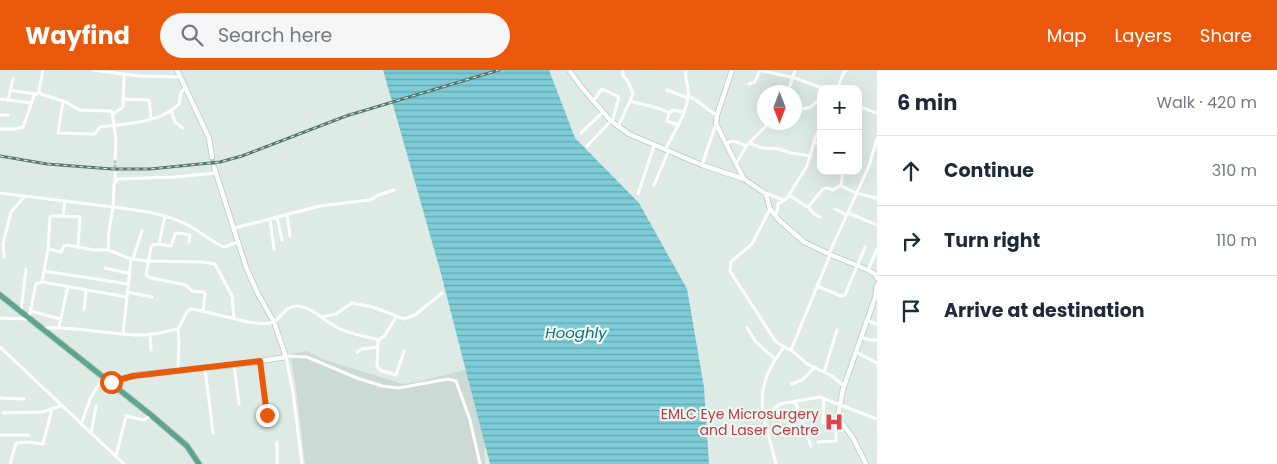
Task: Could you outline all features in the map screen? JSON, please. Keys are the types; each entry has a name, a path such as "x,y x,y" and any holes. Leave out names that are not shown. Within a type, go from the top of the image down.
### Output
{"main road":[{"path":"0,295 30,316 42,328 151,415 186,446 200,464"}],"street":[{"path":"0,129 15,129 22,126 37,93 43,70"},
{"path":"94,70 134,76 180,77"},
{"path":"134,70 134,76"},
{"path":"177,70 208,138 212,157"},
{"path":"569,70 593,101 618,127 654,146 744,179 763,192 784,200"},
{"path":"618,127 633,92 627,79 623,76 623,70"},
{"path":"654,185 688,97 685,78 686,70"},
{"path":"702,165 732,70"},
{"path":"749,84 755,82 759,70 817,86"},
{"path":"790,85 795,70"},
{"path":"839,85 844,72 847,70"},
{"path":"113,114 122,108 124,74"},
{"path":"8,100 13,79"},
{"path":"63,101 57,130 59,133 95,134 100,127 136,123 171,110 179,104 181,92 186,88"},
{"path":"587,146 612,121 619,97 602,89 593,101"},
{"path":"10,90 37,93 63,101 79,110 109,111 113,114 115,125 115,159"},
{"path":"667,90 698,100 709,111 717,115"},
{"path":"123,98 149,100 151,118"},
{"path":"0,99 31,103"},
{"path":"630,101 669,113"},
{"path":"802,109 811,107 817,102"},
{"path":"862,107 877,113"},
{"path":"171,110 175,122 183,128"},
{"path":"678,125 667,121 669,113 673,110 683,112"},
{"path":"580,133 603,112"},
{"path":"0,115 8,115"},
{"path":"716,124 744,179"},
{"path":"737,162 748,145 762,130"},
{"path":"776,217 778,204 789,195 807,166 820,130"},
{"path":"791,350 829,255 876,150 877,139"},
{"path":"726,143 734,141 762,148 779,149 811,156"},
{"path":"638,194 654,146"},
{"path":"214,167 250,277 274,322 286,356 293,392 302,464"},
{"path":"108,250 115,172"},
{"path":"115,181 121,178 175,177 216,173"},
{"path":"808,207 823,189 833,190 841,185 843,175"},
{"path":"841,185 856,193 877,198"},
{"path":"235,228 320,206 370,200 384,192 394,190"},
{"path":"763,192 770,209 776,217 804,242 876,275"},
{"path":"0,193 136,209 165,216 185,224 222,246 227,247 239,242"},
{"path":"789,195 820,217"},
{"path":"4,257 2,244 10,212 24,197"},
{"path":"63,216 65,201"},
{"path":"770,209 752,244 733,259 729,268 772,337 784,347 814,367 832,376 844,386"},
{"path":"835,209 877,225"},
{"path":"287,214 290,236"},
{"path":"159,244 165,216"},
{"path":"42,282 48,249 50,217 80,217 78,247"},
{"path":"277,217 282,240"},
{"path":"270,219 274,249"},
{"path":"123,334 128,273 142,230"},
{"path":"189,242 190,235 178,233 175,234 171,246 159,244 152,246 146,273 147,276 186,285 191,290 205,293 203,312"},
{"path":"48,249 61,252 65,245 108,250 132,259 196,261 215,264 232,296 234,318"},
{"path":"818,286 844,296 865,247"},
{"path":"868,270 877,249"},
{"path":"104,268 128,273"},
{"path":"21,311 26,269"},
{"path":"44,271 128,284"},
{"path":"30,316 36,284 42,282 127,297"},
{"path":"866,464 853,438 838,415 844,386 866,320 876,298 877,284"},
{"path":"58,328 68,286"},
{"path":"84,310 86,290"},
{"path":"127,292 152,298"},
{"path":"321,317 336,314 352,303 373,307 396,317 410,318 442,293"},
{"path":"178,371 178,329 188,310 255,322 274,322 285,311 294,306 303,307 338,328 379,341"},
{"path":"0,318 30,316 60,319"},
{"path":"396,317 379,341 378,368 394,375 398,373 404,351"},
{"path":"866,320 877,324"},
{"path":"42,328 123,334 150,334 178,329"},
{"path":"747,328 756,342 775,359"},
{"path":"824,372 837,330"},
{"path":"150,334 151,350"},
{"path":"860,337 871,341 877,340"},
{"path":"0,347 124,464"},
{"path":"357,352 362,349 378,347"},
{"path":"776,464 761,406 765,378 784,347"},
{"path":"856,352 877,363"},
{"path":"111,382 133,376 260,361 286,356 307,357 357,378 382,386 399,388 448,379 456,381 470,420 480,464"},
{"path":"260,361 267,415"},
{"path":"234,364 239,404"},
{"path":"205,367 213,433"},
{"path":"791,384 802,380 814,367"},
{"path":"81,425 90,399 104,376"},
{"path":"0,398 24,399"},
{"path":"764,422 776,406 795,401 824,398 877,419"},
{"path":"823,423 824,398"},
{"path":"795,401 811,446"},
{"path":"3,413 21,414 62,406"},
{"path":"91,434 96,406"},
{"path":"10,464 16,444 29,442 44,444 52,409"},
{"path":"116,456 126,416 144,420 151,415"},
{"path":"818,442 836,441 836,424 839,419"},
{"path":"0,435 29,435"},
{"path":"277,442 277,464"}],"shaded area":[{"path":"307,351 322,359 403,384 468,369 484,426 485,464 305,464 290,354"}],"water":[{"name":"Hooghly","path":"383,70 549,70 575,138 639,203 687,289 704,387 709,464 490,464 440,270"}],"tunnel":[{"path":"212,157 214,167"},
{"path":"115,159 115,172"}],"railway":[{"path":"0,156 47,164 112,169 150,169 220,162 242,156 346,116 499,70"}],"place":[{"name":"EMLC Eye Microsurgery and Laser Centre","path":"834,422"}],"route":[{"path":"111,382 133,376 260,361 267,415"}]}
